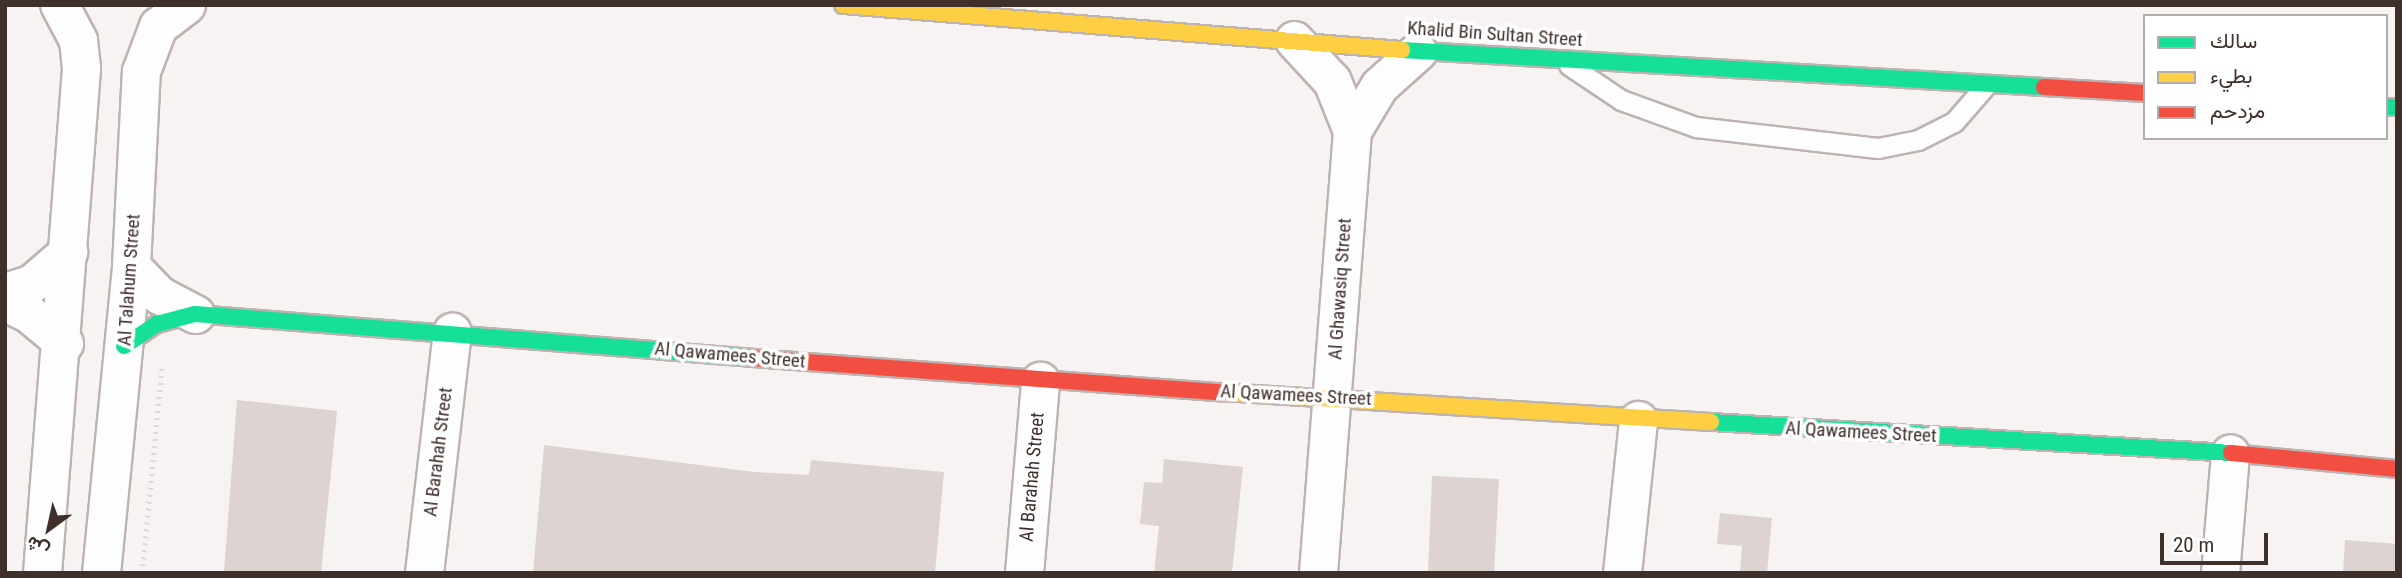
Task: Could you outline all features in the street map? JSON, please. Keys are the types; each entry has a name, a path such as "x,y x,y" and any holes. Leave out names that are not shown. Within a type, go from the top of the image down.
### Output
{"street":[{"path":"42,573 64,343 82,68 78,40 59,5"},
{"name":"Al Talahum Street","path":"101,573 131,266 147,45 166,18 186,5"},
{"name":"Khalid Bin Sultan Street","path":"843,5 1418,51 2143,93"},
{"name":"Al Ghawasiq Street","path":"1294,40 1332,80 1352,131 1318,573"},
{"name":"Al Ghawasiq Street","path":"1352,131 1379,86 1418,51"},
{"path":"5,292 32,283 68,252"},
{"name":"Al Qawamees Street","path":"131,266 159,295 195,314"},
{"path":"5,302 28,313 64,343"},
{"name":"Al Qawamees Street","path":"124,346 157,324 195,314 452,332 1040,381 1332,397 1638,420 2230,453 2397,470"},
{"name":"Al Barahah Street","path":"424,573 452,332"},
{"name":"Al Barahah Street","path":"1024,573 1040,381"},
{"path":"1622,573 1638,420"},
{"path":"2220,573 2230,453"}],"lane":[{"path":"1559,59 1657,116 1696,127 1878,148 1918,140 1954,122 1987,84"}],"path":[{"path":"142,573 163,352"}],"building":[{"path":"237,400 337,411 321,573 224,573"},
{"path":"544,445 754,472 809,475 811,460 944,472 935,573 533,573"},
{"path":"1164,459 1243,467 1232,573 1154,573 1159,526 1140,524 1144,482 1162,483"},
{"path":"1432,476 1499,479 1494,573 1428,573"},
{"path":"1720,513 1772,518 1767,573 1740,573 1742,546 1717,544"},
{"path":"2345,540 2397,544 2397,573 2343,573"}],"traffic: fast":[{"path":"1402,50 2044,87"},
{"path":"2388,107 2397,107"},
{"path":"124,346 157,324 195,314 754,358"},
{"path":"1711,422 2231,453"}],"traffic: slow":[{"path":"843,5 1402,50"},
{"path":"1222,392 1711,422"}],"traffic: jam":[{"path":"2044,87 2143,93"},
{"path":"754,358 1222,392"},
{"path":"2231,453 2397,469"}]}
